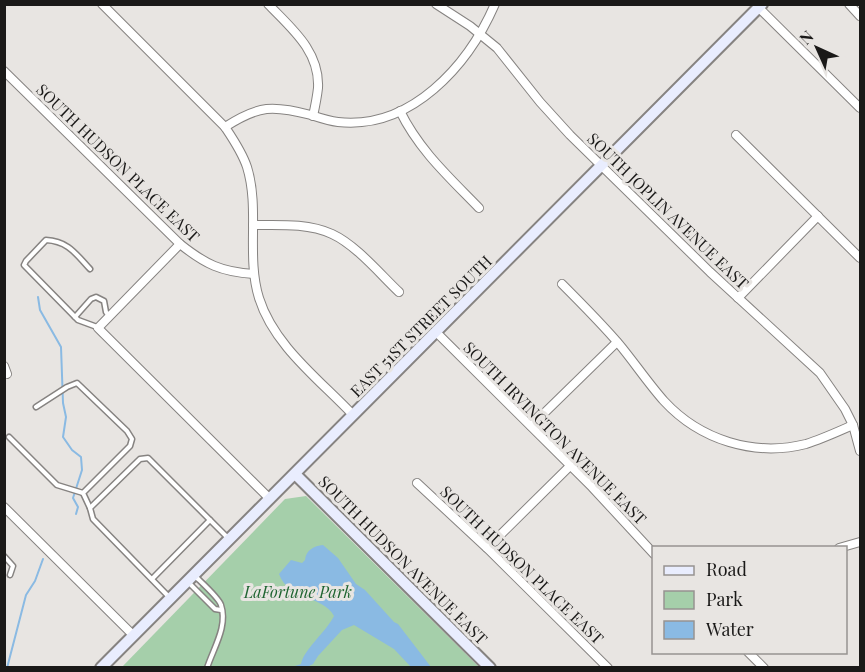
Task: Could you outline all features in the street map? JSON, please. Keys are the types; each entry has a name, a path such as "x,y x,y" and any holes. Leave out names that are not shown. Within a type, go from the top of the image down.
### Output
{"main road":[{"name":"EAST 51ST STREET SOUTH","path":"101,668 760,6"},
{"name":"SOUTH HUDSON AVENUE EAST","path":"295,474 490,668"}],"street":[{"path":"102,4 225,127 237,146 247,165 251,185 254,274 263,307 273,329 284,344 353,415"},
{"path":"268,4 310,50 317,68 318,87 313,116"},
{"name":"SOUTH JOPLIN AVENUE EAST","path":"436,4 481,34 497,48 562,127 738,298 820,373 837,396 853,425 861,451"},
{"path":"225,127 250,112 267,108 280,108 335,122 353,123 400,111 423,99 442,83 481,34 495,4"},
{"path":"849,4 861,16"},
{"path":"760,6 861,108"},
{"name":"SOUTH HUDSON PLACE EAST","path":"4,70 180,244 212,267 254,274"},
{"path":"400,111 410,132 423,150 479,208"},
{"path":"736,135 861,258"},
{"path":"738,298 818,216"},
{"path":"253,225 308,227 333,234 352,247 399,292"},
{"path":"180,244 98,328 270,498"},
{"path":"562,284 617,342 674,410 692,425 721,440 750,447 782,448 822,439 853,425"},
{"name":"SOUTH IRVINGTON AVENUE EAST","path":"436,332 531,426 652,552"},
{"path":"531,426 617,342"},
{"path":"487,548 570,466"},
{"name":"SOUTH HUDSON PLACE EAST","path":"417,483 487,548 608,668"},
{"path":"4,507 134,635"},
{"path":"846,546 861,542"},
{"path":"750,654 764,668"}],"lane":[{"path":"90,269 67,245 59,240 46,240 24,265 75,317 81,322 98,328"},
{"path":"75,317 91,299 96,297 103,299 109,316"},
{"path":"36,407 77,383 128,432 132,439 130,446 83,493"},
{"path":"9,437 57,485 83,493 93,519 171,598"},
{"path":"90,508 140,459 148,458 230,540"},
{"path":"4,520 11,514"},
{"path":"152,579 210,520"},
{"path":"4,556 13,566 10,575"},
{"path":"191,578 215,609 221,610"},
{"path":"191,578 221,604 224,617 207,668"}],"green space":[{"name":"LaFortune Park","path":"306,496 479,667 121,668 285,499"}],"water":[{"path":"323,545 338,558 356,584 365,590 398,624 431,667 411,667 394,649 354,625 342,630 313,664 307,667 292,667 301,664 306,652 334,616 322,604 290,589 279,574 291,560 302,563 311,549"}],"waterway":[{"path":"38,297 40,310 61,347 63,403 66,417 63,437 72,450 81,457 82,470 73,498 78,507 76,514"},
{"path":"7,668 26,595 35,581 43,559"}]}
